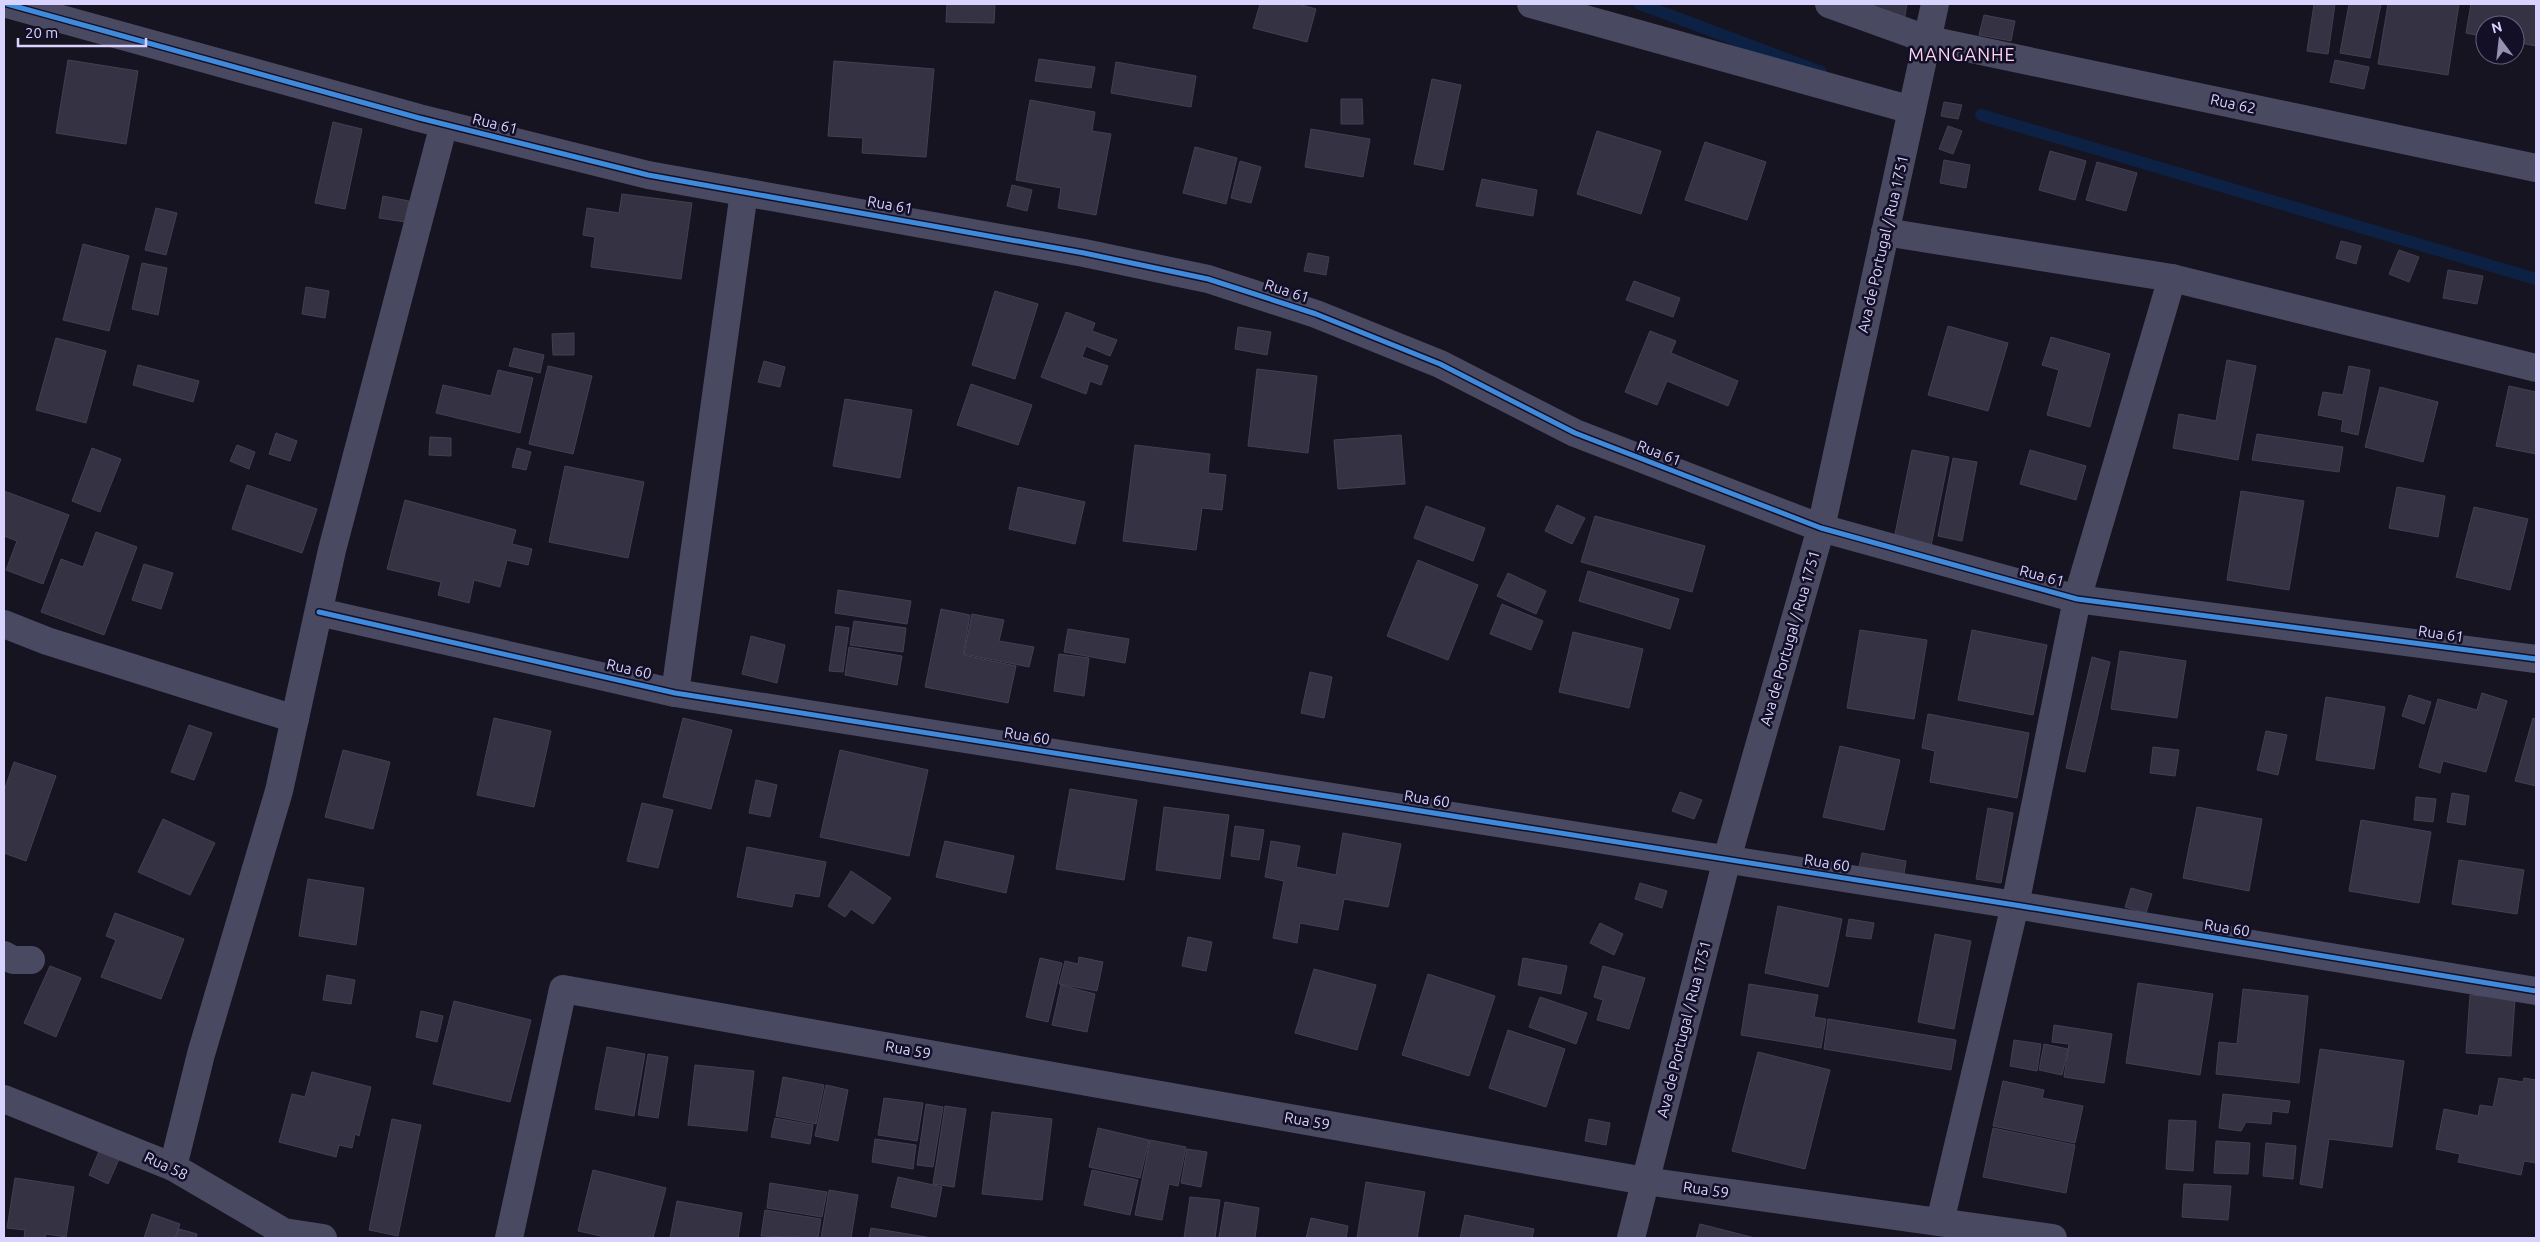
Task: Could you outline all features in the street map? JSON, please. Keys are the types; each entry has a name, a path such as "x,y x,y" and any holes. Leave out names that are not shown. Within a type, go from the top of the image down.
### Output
{"street":[{"name":"Rua 61","path":"7,4 444,124 648,175 1208,278 1316,314 1440,364 1575,433 1821,528 2077,599 2536,659"},
{"path":"1531,4 1912,110"},
{"name":"Rua 62","path":"1829,4 1929,40 2536,168"},
{"name":"Ava de Portugal / Rua 1751","path":"1631,1238 1727,859 1821,528 1936,4"},
{"path":"173,1167 202,1054 279,791 332,550 444,124"},
{"path":"675,692 744,192"},
{"path":"1885,232 2172,278 2536,368"},
{"path":"1940,1222 2015,905 2077,599 2172,278"},
{"name":"Rua 60","path":"319,612 675,692 2015,905 2536,991"},
{"path":"4,624 47,641 294,719"},
{"path":"4,956 13,960 31,960"},
{"name":"Rua 59","path":"509,1238 563,989 1645,1181 2053,1238"},
{"name":"Rua 58","path":"4,1098 173,1167 284,1232 324,1238"}],"building":[{"path":"947,4 995,4 994,23 946,22"},
{"path":"1260,4 1298,4 1316,9 1307,42 1253,28"},
{"path":"1875,4 1907,4 1904,21 1873,14"},
{"path":"2314,4 2335,4 2328,54 2307,51"},
{"path":"2349,4 2381,4 2370,58 2340,53"},
{"path":"2388,4 2459,4 2448,75 2378,64"},
{"path":"2471,4 2536,4 2536,46 2525,44 2525,15 2475,15 2475,35 2466,33"},
{"path":"1984,15 2015,21 2011,41 1979,35"},
{"path":"1039,59 1095,67 1091,88 1035,81"},
{"path":"68,60 138,71 126,144 56,133"},
{"path":"2335,60 2369,67 2364,89 2330,82"},
{"path":"834,61 934,69 926,157 862,153 863,138 828,136"},
{"path":"1116,62 1196,76 1191,107 1111,93"},
{"path":"1432,79 1461,85 1443,170 1414,164"},
{"path":"1341,99 1362,99 1363,124 1341,124"},
{"path":"1030,100 1095,112 1092,131 1111,134 1096,215 1058,208 1061,188 1016,180"},
{"path":"1944,102 1962,105 1958,119 1941,116"},
{"path":"333,122 362,129 345,209 315,203"},
{"path":"1948,126 1962,131 1953,154 1939,149"},
{"path":"1311,129 1370,139 1363,177 1305,167"},
{"path":"1597,131 1661,151 1641,214 1577,194"},
{"path":"1705,142 1766,162 1747,220 1685,200"},
{"path":"1195,147 1237,158 1226,204 1183,193"},
{"path":"2050,151 2086,161 2075,200 2039,190"},
{"path":"1944,160 1970,165 1966,188 1940,183"},
{"path":"1240,161 1261,167 1251,203 1231,198"},
{"path":"2097,162 2137,173 2126,211 2086,200"},
{"path":"1482,179 1537,190 1533,216 1476,206"},
{"path":"1012,185 1032,190 1027,211 1007,206"},
{"path":"622,194 692,203 681,279 591,267 595,237 583,235 587,208 619,213"},
{"path":"383,196 409,201 405,222 379,218"},
{"path":"156,208 177,213 166,255 145,250"},
{"path":"2341,241 2361,246 2356,264 2336,258"},
{"path":"83,244 129,256 109,331 63,320"},
{"path":"2399,250 2419,257 2409,282 2389,274"},
{"path":"1308,253 1329,257 1326,275 1304,271"},
{"path":"142,263 167,268 158,315 132,309"},
{"path":"2448,270 2483,276 2477,304 2443,298"},
{"path":"1634,281 1680,298 1673,317 1626,300"},
{"path":"306,287 329,291 325,318 302,314"},
{"path":"995,291 1038,304 1015,379 972,365"},
{"path":"1066,312 1095,323 1092,331 1117,340 1110,356 1086,346 1082,357 1108,366 1101,385 1090,381 1086,394 1041,377"},
{"path":"1948,326 2008,343 1988,411 1928,395"},
{"path":"1238,327 1271,332 1267,355 1235,349"},
{"path":"1650,331 1676,341 1671,353 1738,381 1728,406 1667,381 1657,405 1625,392"},
{"path":"574,333 574,355 553,355 552,334"},
{"path":"2051,337 2110,354 2090,427 2047,415 2059,370 2042,365"},
{"path":"56,338 106,351 86,423 36,410"},
{"path":"514,348 544,355 540,373 509,366"},
{"path":"2227,360 2256,366 2238,460 2173,448 2179,414 2216,421"},
{"path":"764,361 785,367 780,387 758,382"},
{"path":"138,365 199,381 193,402 133,385"},
{"path":"548,366 592,376 573,454 529,444"},
{"path":"2349,366 2370,370 2358,435 2341,431 2343,420 2318,415 2323,392 2343,395"},
{"path":"1257,369 1317,376 1308,453 1248,446"},
{"path":"498,370 533,378 520,433 436,413 443,385 491,396"},
{"path":"971,384 1032,405 1018,445 957,425"},
{"path":"2509,386 2536,392 2536,454 2496,446"},
{"path":"2380,387 2438,402 2423,462 2365,447"},
{"path":"845,399 912,410 900,478 833,466"},
{"path":"276,433 297,441 290,461 269,454"},
{"path":"2257,434 2343,447 2339,472 2252,460"},
{"path":"1401,435 1405,484 1338,489 1334,440"},
{"path":"430,437 451,438 451,456 429,455"},
{"path":"237,445 255,452 249,469 230,461"},
{"path":"1135,445 1210,454 1208,473 1226,475 1222,510 1202,508 1196,550 1123,541"},
{"path":"92,448 121,459 100,512 72,501"},
{"path":"517,448 531,452 526,470 512,467"},
{"path":"1912,450 1949,457 1931,546 1894,539"},
{"path":"2030,450 2086,466 2076,500 2020,484"},
{"path":"1953,458 1977,462 1962,541 1938,536"},
{"path":"565,466 644,482 628,558 549,542"},
{"path":"247,485 317,509 302,553 232,529"},
{"path":"1018,487 1085,502 1075,544 1009,529"},
{"path":"2397,487 2445,496 2438,537 2389,528"},
{"path":"4,491 69,515 43,584 6,570 17,541 4,536"},
{"path":"2241,491 2304,501 2289,590 2227,580"},
{"path":"405,500 516,530 512,544 532,549 528,565 507,560 500,587 474,580 469,603 438,595 441,582 387,569"},
{"path":"1557,505 1585,518 1572,544 1545,531"},
{"path":"1426,506 1485,528 1473,561 1414,538"},
{"path":"2474,507 2528,519 2510,590 2456,577"},
{"path":"1595,516 1705,546 1692,592 1581,562"},
{"path":"96,532 137,547 104,635 41,612 61,559 83,567"},
{"path":"1418,560 1478,585 1448,660 1387,636"},
{"path":"144,564 173,573 161,609 132,600"},
{"path":"1588,571 1679,599 1670,629 1579,601"},
{"path":"1508,573 1546,591 1536,614 1497,596"},
{"path":"838,590 911,601 907,624 835,613"},
{"path":"1502,604 1543,621 1531,650 1490,634"},
{"path":"941,609 970,615 963,655 1016,666 1008,703 925,687"},
{"path":"972,614 1004,620 999,641 1034,647 1029,667 964,654"},
{"path":"854,621 906,628 903,652 850,645"},
{"path":"836,626 849,628 843,672 829,671"},
{"path":"1068,629 1129,639 1125,663 1064,652"},
{"path":"1860,630 1927,640 1914,719 1847,708"},
{"path":"1972,630 2047,645 2033,715 1958,700"},
{"path":"1573,632 1643,649 1629,708 1559,692"},
{"path":"751,636 785,645 777,683 742,674"},
{"path":"849,647 902,656 897,685 845,675"},
{"path":"2120,651 2186,661 2177,718 2111,709"},
{"path":"1059,654 1089,658 1084,696 1054,691"},
{"path":"2092,657 2110,662 2085,772 2066,768"},
{"path":"1310,672 1332,677 1324,718 1301,713"},
{"path":"2482,693 2507,701 2486,772 2443,761 2440,773 2419,767 2438,699 2477,710"},
{"path":"2409,695 2431,702 2424,724 2402,716"},
{"path":"2326,697 2385,707 2374,769 2316,760"},
{"path":"1928,714 2029,733 2017,798 1930,782 1935,751 1922,748"},
{"path":"494,718 551,731 534,807 477,795"},
{"path":"683,718 732,730 711,809 663,797"},
{"path":"2533,718 2536,719 2536,786 2515,781"},
{"path":"189,725 212,733 194,780 171,772"},
{"path":"2266,731 2287,735 2278,775 2257,770"},
{"path":"1840,746 1900,760 1884,830 1823,817"},
{"path":"2153,747 2179,750 2175,776 2150,773"},
{"path":"343,750 390,762 373,829 325,817"},
{"path":"840,750 928,770 909,856 820,837"},
{"path":"14,762 56,776 26,861 4,853 4,791"},
{"path":"756,780 777,785 770,817 749,813"},
{"path":"1070,789 1137,800 1124,880 1056,869"},
{"path":"1680,792 1702,800 1694,819 1672,811"},
{"path":"2452,793 2469,796 2465,825 2447,822"},
{"path":"2416,797 2436,799 2433,822 2414,820"},
{"path":"642,803 673,810 658,868 627,861"},
{"path":"1164,807 1229,815 1220,879 1156,870"},
{"path":"2197,807 2262,819 2249,891 2183,878"},
{"path":"1988,808 2013,813 2001,883 1976,879"},
{"path":"163,819 215,843 190,895 138,872"},
{"path":"2361,820 2431,832 2419,903 2349,891"},
{"path":"1235,826 1264,830 1259,860 1231,856"},
{"path":"1343,833 1401,844 1388,907 1344,899 1338,930 1300,923 1297,943 1273,938 1284,881 1265,877 1271,841 1300,846 1296,867 1336,875"},
{"path":"945,841 1014,856 1006,893 936,877"},
{"path":"747,847 826,862 819,897 795,893 792,907 737,897"},
{"path":"1862,853 1906,861 1903,880 1858,872"},
{"path":"2459,860 2524,870 2517,914 2452,904"},
{"path":"851,871 891,898 873,924 851,909 845,917 828,906"},
{"path":"308,879 364,888 356,945 299,936"},
{"path":"1640,883 1667,891 1662,908 1635,899"},
{"path":"2131,888 2152,894 2146,913 2125,907"},
{"path":"1778,906 1842,919 1828,987 1765,973"},
{"path":"115,913 184,939 161,999 101,977 116,940 106,936"},
{"path":"1849,919 1874,923 1871,939 1846,936"},
{"path":"1600,923 1623,934 1614,955 1590,943"},
{"path":"1935,934 1971,941 1954,1029 1918,1022"},
{"path":"1188,937 1212,942 1206,971 1182,966"},
{"path":"1079,957 1103,962 1097,991 1059,984 1065,961 1078,964"},
{"path":"1040,958 1062,963 1048,1022 1026,1017"},
{"path":"1523,958 1567,966 1561,994 1518,985"},
{"path":"50,966 81,978 56,1037 24,1023"},
{"path":"1603,966 1645,978 1629,1029 1597,1020 1603,1000 1594,997"},
{"path":"1314,969 1376,985 1357,1050 1295,1033"},
{"path":"1428,974 1495,996 1469,1076 1402,1055"},
{"path":"327,975 355,980 351,1004 323,1000"},
{"path":"2138,983 2213,994 2200,1075 2126,1063"},
{"path":"1749,984 1818,995 1814,1017 1826,1019 1821,1048 1741,1035"},
{"path":"1061,985 1095,994 1087,1032 1052,1025"},
{"path":"2243,989 2308,996 2299,1083 2216,1074 2219,1042 2237,1044"},
{"path":"2470,995 2515,999 2511,1056 2466,1053"},
{"path":"1540,997 1587,1013 1576,1044 1529,1027"},
{"path":"454,1001 531,1020 510,1102 433,1084"},
{"path":"421,1011 443,1016 437,1042 416,1037"},
{"path":"1828,1019 1956,1040 1951,1070 1824,1049"},
{"path":"2054,1025 2112,1034 2104,1083 2064,1077 2069,1044 2052,1042"},
{"path":"1508,1030 1565,1049 1546,1107 1489,1088"},
{"path":"2014,1040 2041,1044 2037,1071 2010,1066"},
{"path":"2044,1044 2068,1049 2062,1075 2039,1070"},
{"path":"607,1047 645,1054 634,1116 595,1109"},
{"path":"2320,1049 2404,1061 2392,1147 2329,1139 2322,1188 2300,1184"},
{"path":"1758,1052 1830,1070 1805,1169 1732,1151"},
{"path":"648,1054 668,1057 658,1118 638,1115"},
{"path":"695,1065 754,1071 747,1131 688,1125"},
{"path":"312,1072 371,1087 359,1136 355,1134 352,1148 339,1145 336,1157 279,1142 292,1094 305,1097"},
{"path":"783,1077 824,1085 816,1124 776,1116"},
{"path":"2499,1078 2523,1082 2524,1078 2536,1080 2536,1163 2524,1161 2521,1175 2458,1162 2460,1154 2436,1149 2444,1109 2478,1116 2480,1105 2493,1107"},
{"path":"2003,1081 2044,1090 2042,1098 2083,1106 2075,1143 1993,1126"},
{"path":"826,1085 848,1090 838,1141 815,1136"},
{"path":"2223,1094 2290,1101 2288,1113 2272,1111 2271,1124 2246,1122 2241,1131 2219,1128"},
{"path":"884,1098 923,1103 917,1141 878,1135"},
{"path":"926,1104 943,1107 933,1167 917,1165"},
{"path":"945,1106 966,1109 954,1187 933,1184"},
{"path":"992,1112 1052,1119 1042,1200 982,1194"},
{"path":"775,1118 813,1125 810,1144 771,1137"},
{"path":"392,1119 421,1125 398,1236 369,1230"},
{"path":"1589,1119 1610,1123 1606,1145 1585,1141"},
{"path":"2169,1120 2196,1121 2193,1171 2166,1169"},
{"path":"1098,1128 1149,1140 1140,1178 1089,1167"},
{"path":"1993,1128 2075,1145 2066,1193 1983,1177"},
{"path":"875,1139 916,1145 913,1169 872,1162"},
{"path":"1150,1140 1186,1147 1178,1186 1169,1184 1162,1220 1135,1215"},
{"path":"2216,1141 2250,1143 2248,1174 2214,1173"},
{"path":"2266,1143 2296,1146 2293,1179 2263,1176"},
{"path":"100,1149 120,1157 108,1184 89,1175"},
{"path":"1187,1149 1207,1152 1201,1187 1181,1183"},
{"path":"593,1170 666,1188 653,1238 601,1238 601,1236 578,1231"},
{"path":"1092,1170 1138,1180 1130,1215 1084,1205"},
{"path":"898,1177 942,1187 936,1217 891,1207"},
{"path":"15,1178 74,1187 66,1237 46,1234 45,1238 24,1238 25,1230 7,1228"},
{"path":"1366,1182 1425,1192 1417,1238 1357,1238"},
{"path":"770,1183 827,1192 822,1217 767,1208"},
{"path":"2184,1184 2231,1186 2228,1220 2182,1217"},
{"path":"829,1190 858,1195 851,1238 821,1238"},
{"path":"1190,1197 1220,1200 1215,1238 1184,1238"},
{"path":"677,1201 742,1213 738,1238 670,1238"},
{"path":"1225,1202 1259,1208 1255,1238 1219,1238"},
{"path":"765,1210 821,1219 818,1238 761,1236"},
{"path":"152,1214 180,1224 175,1238 144,1238"},
{"path":"1465,1215 1534,1229 1532,1238 1460,1238"},
{"path":"1311,1218 1348,1226 1346,1238 1306,1238"},
{"path":"1700,1224 1755,1238 1696,1238"},
{"path":"871,1228 932,1238 869,1238"},
{"path":"179,1229 197,1234 196,1238 176,1238"}],"waterway":[{"path":"1640,4 1821,72"},
{"path":"1981,115 2536,279"}],"cycle path":[{"path":"7,4 419,118 648,175 1084,253 1208,279 1316,314 1440,364 1575,433 1821,528 2077,599 2536,659"},
{"path":"319,612 675,693 2015,905 2536,991"}],"district":[{"name":"MANGANHE","path":"1962,55"}]}
